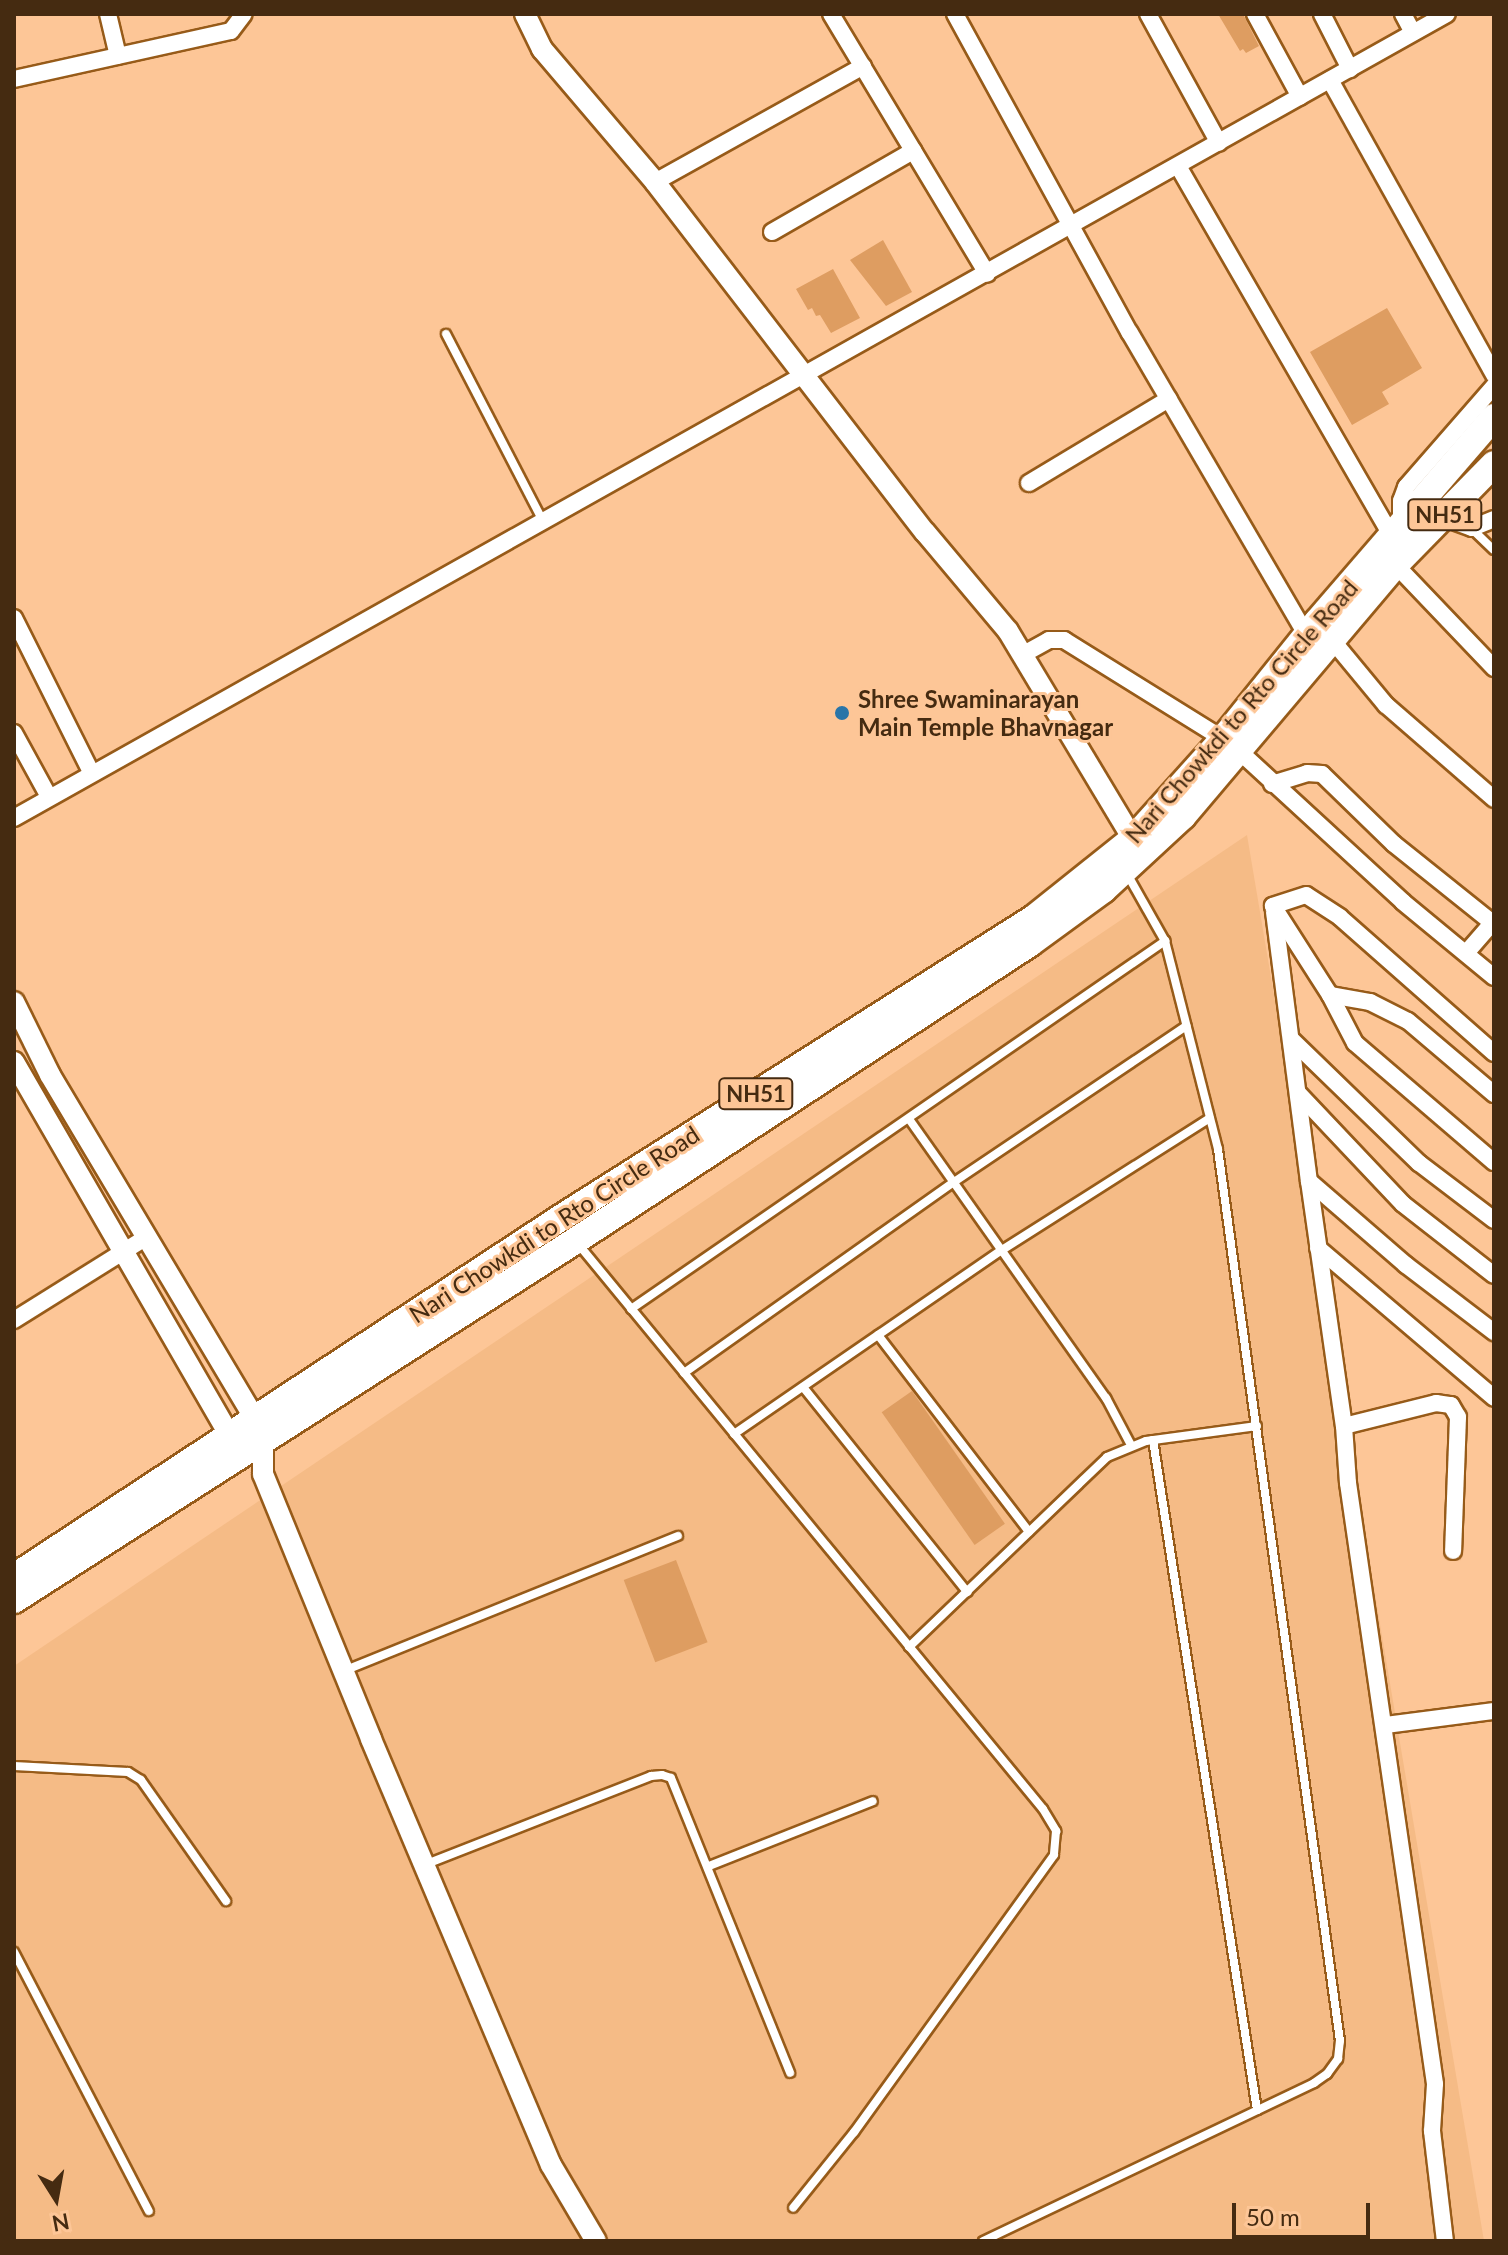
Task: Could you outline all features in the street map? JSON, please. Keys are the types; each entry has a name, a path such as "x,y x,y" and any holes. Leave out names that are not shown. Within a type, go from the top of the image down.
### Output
{"highway":[{"name":"NH51","path":"1396,538 1494,417"},
{"name":"NH51","path":"1396,538 1442,517 1494,464"},
{"name":"Nari Chowkdi to Rto Circle Road","path":"14,1577 236,1446 559,1219 1129,855 1231,745 1396,538"},
{"name":"NH51","path":"260,1430 575,1241 1029,944 1129,855"},
{"name":"NH51","path":"14,1600 236,1446"}],"street":[{"path":"108,14 118,56"},
{"path":"14,79 231,31 244,14"},
{"path":"831,14 987,274"},
{"path":"955,14 1169,399 1319,633 1386,705 1494,799"},
{"path":"1148,14 1219,143"},
{"path":"1255,14 1300,97"},
{"path":"1322,14 1350,69"},
{"path":"1403,14 1413,33"},
{"path":"14,818 91,772 987,274 1447,14"},
{"path":"532,16 542,49 655,182 925,532 1008,631 1129,855"},
{"path":"655,182 863,66"},
{"path":"1330,80 1494,375"},
{"path":"772,232 913,151"},
{"path":"1178,166 1396,538 1494,668"},
{"path":"1396,538 1406,487 1494,386"},
{"path":"1029,483 1169,399"},
{"path":"1442,517 1472,528 1494,519"},
{"path":"14,618 91,772"},
{"path":"1022,655 1049,640 1064,640 1231,745 1403,902 1494,977"},
{"path":"14,733 49,797"},
{"path":"1272,784 1307,773 1322,774 1394,844 1493,923 1467,952"},
{"path":"1273,906 1306,895 1340,917 1494,1053"},
{"path":"1273,906 1330,995 1355,1043 1494,1162"},
{"path":"1273,906 1344,1426 1348,1483 1386,1725 1435,2084 1432,2131 1445,2241"},
{"path":"1330,995 1370,1002 1408,1021 1494,1094"},
{"path":"14,1002 50,1075 260,1430 263,1474 424,1865 551,2165 596,2241"},
{"path":"1292,1040 1419,1163 1494,1220"},
{"path":"14,1062 236,1446 263,1474"},
{"path":"1299,1094 1403,1204 1494,1275"},
{"path":"1309,1181 1406,1265 1494,1332"},
{"path":"17,1311 147,1237"},
{"path":"1318,1248 1494,1398"},
{"path":"1344,1426 1436,1403 1451,1405 1458,1417 1453,1551"},
{"path":"1386,1725 1494,1711"}],"lane":[{"path":"446,334 542,519"},
{"path":"1472,528 1494,550"},
{"path":"983,2241 1327,2074 1338,2059 1340,2041 1221,1168 1165,941 1129,855"},
{"path":"631,1309 1165,941"},
{"path":"684,1373 954,1182 1186,1026"},
{"path":"734,1434 1002,1250 1210,1118"},
{"path":"909,1119 1106,1398 1131,1445"},
{"path":"559,1219 1043,1809 1056,1831 1054,1855 854,2132 793,2208"},
{"path":"878,1335 1029,1532"},
{"path":"803,1387 967,1592"},
{"path":"909,1647 1107,1457 1131,1445 1153,1440 1257,1426"},
{"path":"1153,1440 1257,2110"},
{"path":"346,1670 678,1536"},
{"path":"14,1766 128,1772 141,1780 226,1901"},
{"path":"424,1865 662,1775 671,1778 790,2073"},
{"path":"709,1866 873,1801"},
{"path":"14,1952 149,2211"}],"shaded area":[{"path":"1247,835 1484,2241 14,2241 14,1666"}],"building":[{"path":"1218,14 1243,14 1259,46 1246,53 1243,49 1240,51"},
{"path":"883,240 912,292 886,306 850,260"},
{"path":"833,269 860,318 831,333 820,315 816,316 812,308 808,310 796,289"},
{"path":"1387,308 1422,368 1382,392 1389,404 1352,425 1310,352"},
{"path":"912,1391 1005,1524 975,1545 882,1412"},
{"path":"676,1560 708,1642 655,1662 624,1580"}],"place":[{"name":"Shree Swaminarayan Main Temple Bhavnagar","path":"842,713"}]}
